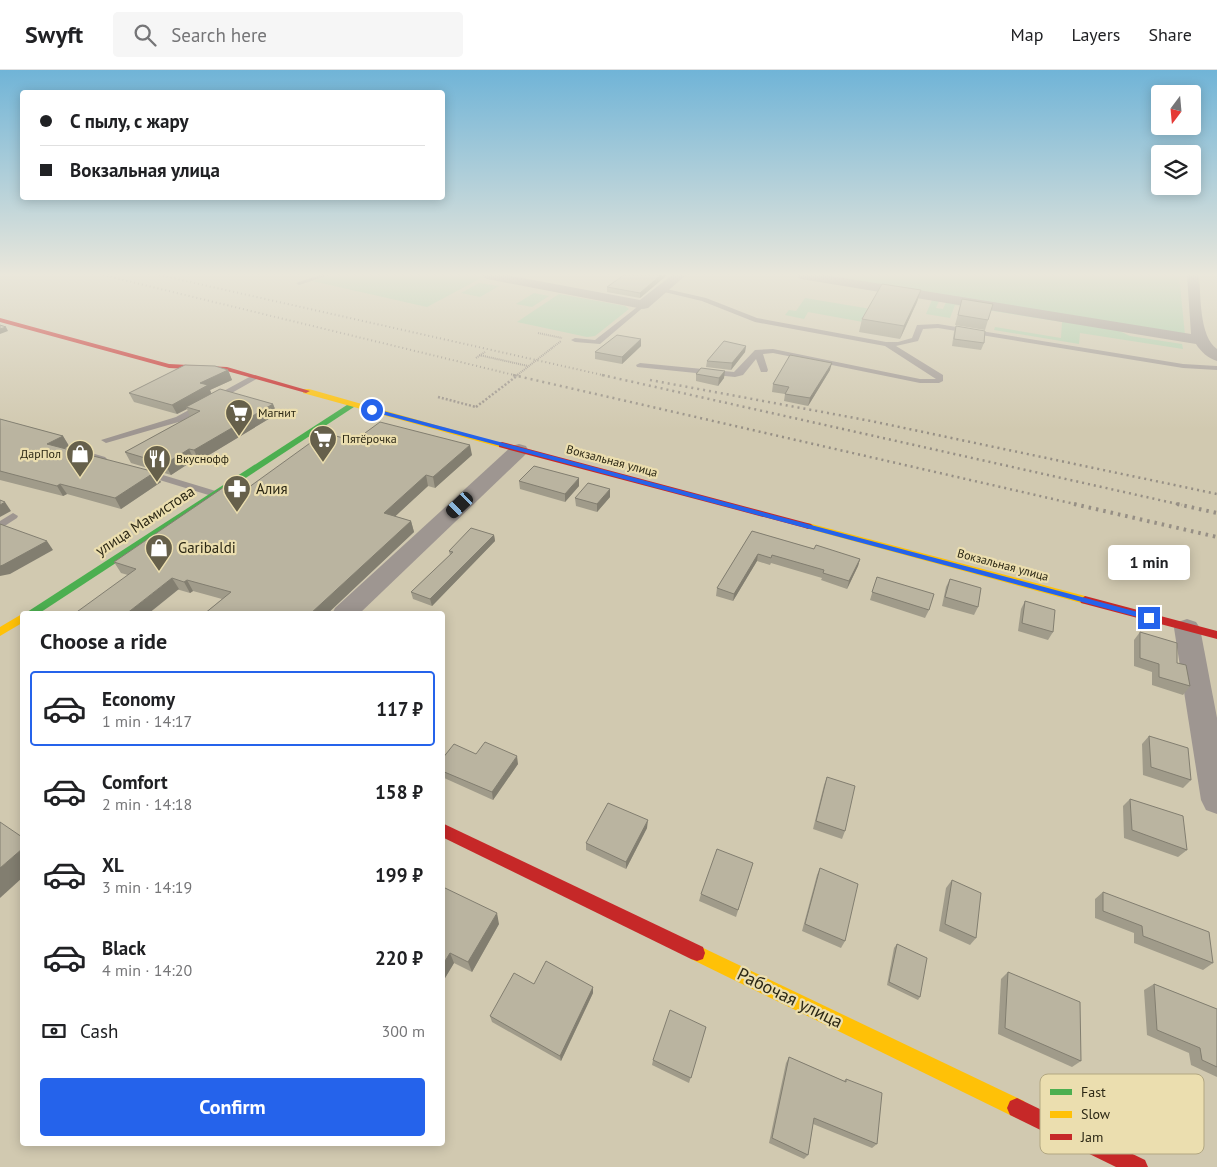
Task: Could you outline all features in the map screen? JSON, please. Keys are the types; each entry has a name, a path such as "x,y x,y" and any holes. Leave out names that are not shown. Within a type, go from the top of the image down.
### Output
{"street":[{"name":"Вокзальная улица","path":"20,326 169,366 190,369 225,368 519,450 1217,636"},
{"path":"1116,326 1201,340"},
{"path":"1197,326 1198,335 1206,348 1217,356"},
{"name":"улица Мамистова","path":"34,611 353,405"},
{"path":"347,611 519,450"},
{"path":"1187,628 1217,800"},
{"name":"Рабочая улица","path":"445,830 1040,1119"},
{"name":"Рабочая улица","path":"1111,1154 1138,1167"}],"lane":[{"path":"575,340 597,342 617,326"},
{"path":"789,326 886,344 909,342 915,339 920,327 922,326"},
{"path":"939,326 1183,366 1217,368"},
{"path":"640,365 735,375 740,373 758,352 773,351 920,381 939,381 940,377 886,344"},
{"path":"758,352 764,370"},
{"path":"106,440 179,418 256,377"},
{"path":"78,452 114,463"},
{"path":"133,469 215,494"},
{"path":"0,526 13,516"}],"path":[{"path":"438,397 476,407 564,338 538,333"},
{"path":"476,358 484,352"},
{"path":"480,355 528,366"}],"green space":[{"path":"537,326 607,326 595,336 587,337"},
{"path":"1062,326 1101,326 1113,328 1130,336 1182,344 1183,349 1080,333 1079,344 994,330 995,327 1061,338"},
{"path":"1131,326 1184,326 1185,335"}],"building":[{"path":"956,326 985,331 984,343 954,339"},
{"path":"617,335 641,339 622,357 595,352"},
{"path":"724,341 746,346 732,363 707,361"},
{"path":"790,355 832,363 810,398 785,394 789,387 773,384"},
{"path":"185,365 215,366 228,370 200,383 208,385 172,405 129,393"},
{"path":"701,368 725,371 719,378 696,374"},
{"path":"220,389 273,404 194,450 189,449 165,464 125,452 200,411 186,407"},
{"path":"0,419 63,436 47,444 155,472 115,498 60,484 57,486 0,471"},
{"path":"380,422 470,445 433,477 426,475 384,513 411,521 313,611 208,611 231,592 187,580 184,582 172,578 130,611 78,611 136,569 114,562 227,485 245,490 324,433 367,444 365,433"},
{"path":"534,466 579,478 565,494 519,481"},
{"path":"588,483 610,489 597,504 575,498"},
{"path":"0,524 47,541 0,566"},
{"path":"471,528 494,535 430,599 411,592 453,552 449,551"},
{"path":"752,531 814,549 816,545 860,559 849,581 823,573 824,570 772,555 771,558 758,554 734,594 717,588"},
{"path":"877,577 934,594 929,610 872,592"},
{"path":"950,579 981,588 978,607 945,597"},
{"path":"1025,601 1055,610 1053,632 1022,623"},
{"path":"1140,632 1177,643 1177,663 1186,665 1190,686 1159,677 1159,664 1140,658"},
{"path":"1149,736 1188,748 1191,780 1151,767"},
{"path":"485,742 517,756 492,792 445,772 445,755 454,744 476,754"},
{"path":"827,777 855,786 845,831 816,821"},
{"path":"1130,799 1183,816 1187,850 1132,830"},
{"path":"608,803 648,820 626,862 586,843"},
{"path":"0,822 20,836 20,851 0,868"},
{"path":"717,849 753,863 738,910 701,894"},
{"path":"820,868 858,884 845,941 805,924"},
{"path":"952,880 981,893 976,938 945,924"},
{"path":"445,888 497,913 468,962 450,953 445,961"},
{"path":"1103,892 1209,932 1213,963 1143,936 1142,926 1103,911"},
{"path":"897,944 927,958 920,997 889,982"},
{"path":"546,961 593,987 560,1056 490,1016 514,973 534,984"},
{"path":"1008,972 1080,1002 1081,1061 1005,1028"},
{"path":"1154,984 1217,1009 1217,1067 1202,1060 1200,1048 1157,1030"},
{"path":"670,1010 706,1027 691,1078 653,1060"},
{"path":"789,1057 846,1082 846,1079 882,1093 877,1144 814,1118 808,1155 772,1138"}],"railway":[{"path":"313,326 518,376"},
{"path":"386,326 607,376"},
{"path":"513,375 1079,505"},
{"path":"602,375 1182,505"},
{"path":"650,380 871,421 1217,494"},
{"path":"1074,504 1217,537"},
{"path":"1177,504 1217,513"}],"traffic: fast":[{"path":"34,611 353,405"}],"traffic: slow":[{"path":"306,391 502,445"},
{"path":"808,526 1085,600"},
{"path":"0,632 20,619"},
{"path":"697,953 1017,1108"}],"traffic: jam":[{"path":"23,326 169,366 227,369 306,391"},
{"path":"502,445 808,526"},
{"path":"1085,600 1217,635"},
{"path":"445,830 697,953"},
{"path":"1017,1108 1040,1119"},
{"path":"1111,1154 1138,1167"}],"place":[{"name":"Магнит","path":"239,437"},
{"name":"Пятёрочка","path":"323,463"},
{"name":"ДарПол","path":"80,478"},
{"name":"Вкуснофф","path":"157,483"},
{"name":"Алия","path":"237,513"},
{"name":"Garibaldi","path":"159,572"}],"route":[{"path":"372,410 1149,618"}]}
